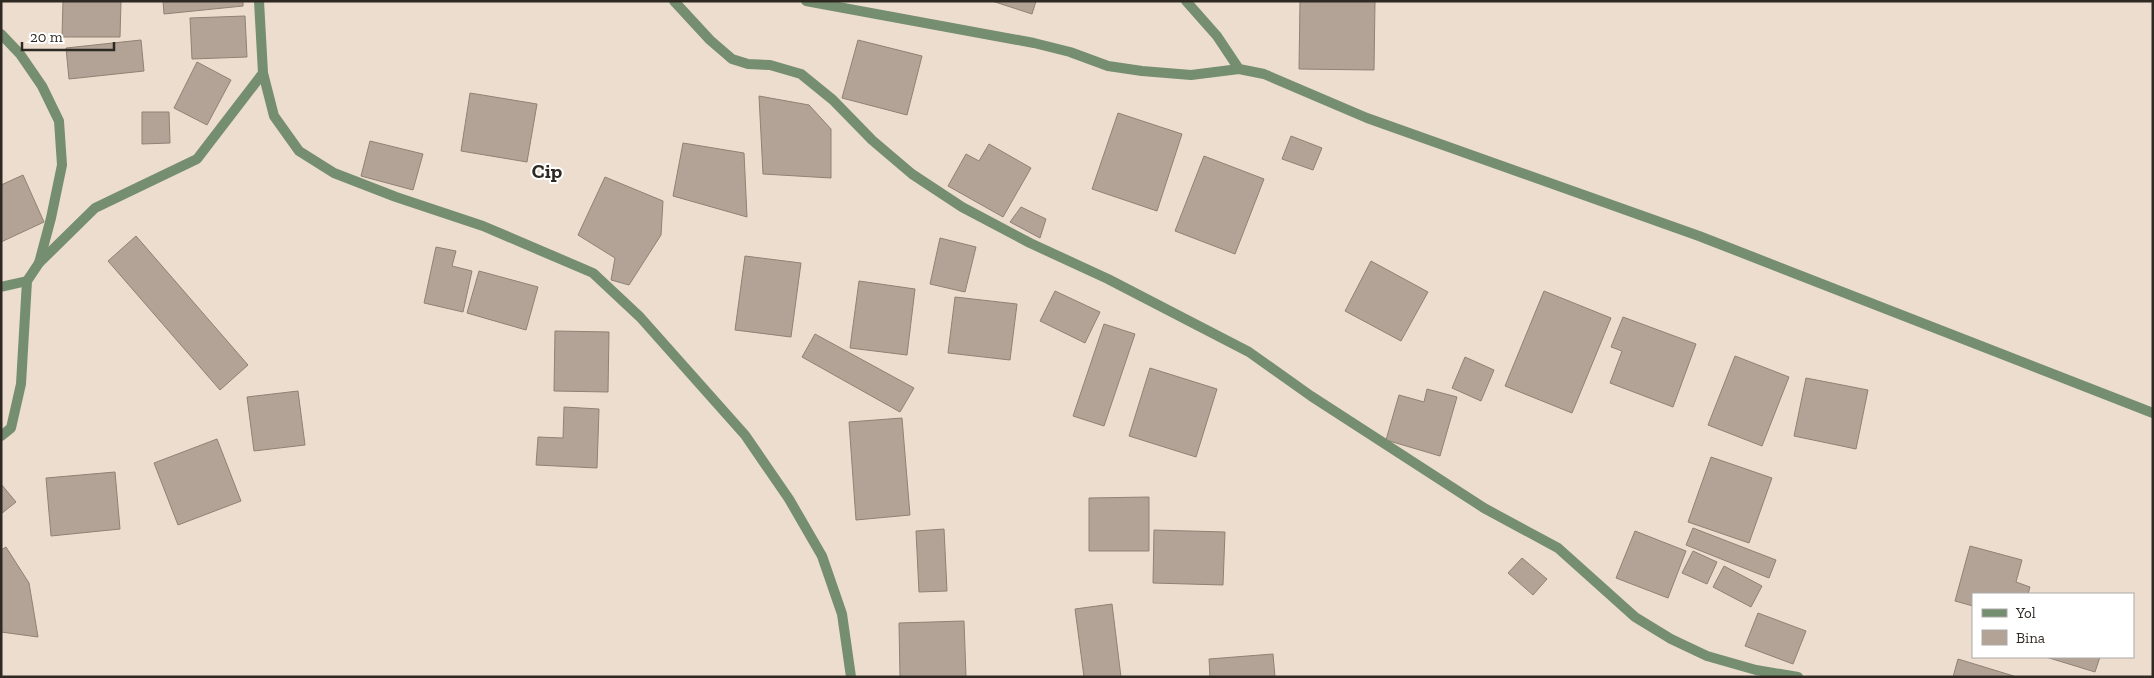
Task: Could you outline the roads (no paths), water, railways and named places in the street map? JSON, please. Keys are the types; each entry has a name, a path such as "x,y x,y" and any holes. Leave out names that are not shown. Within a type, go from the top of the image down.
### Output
{"street":[{"path":"259,1 263,73 274,116 299,151 334,173 396,197 483,226 593,273 640,317 745,435 789,499 822,556 842,614 851,677"},
{"path":"674,1 710,40 732,59 748,64 770,65 801,74 833,100 872,140 912,174 962,207 1030,243 1108,279 1249,352 1311,396 1484,508 1558,548 1635,617 1671,640 1707,656 1756,670 1798,677"},
{"path":"806,1 1034,43 1070,52 1108,66 1191,75 1239,70 1264,74 1367,118 1699,236 2153,413"},
{"path":"1186,1 1217,36 1239,70"},
{"path":"1,34 20,54 42,86 58,122 62,165 52,218 39,263"},
{"path":"1,436 12,428 21,384 27,281 39,263 95,208 197,159 263,73"},
{"path":"1,287 27,281"}],"district":[{"name":"Cip","path":"547,171"}]}
